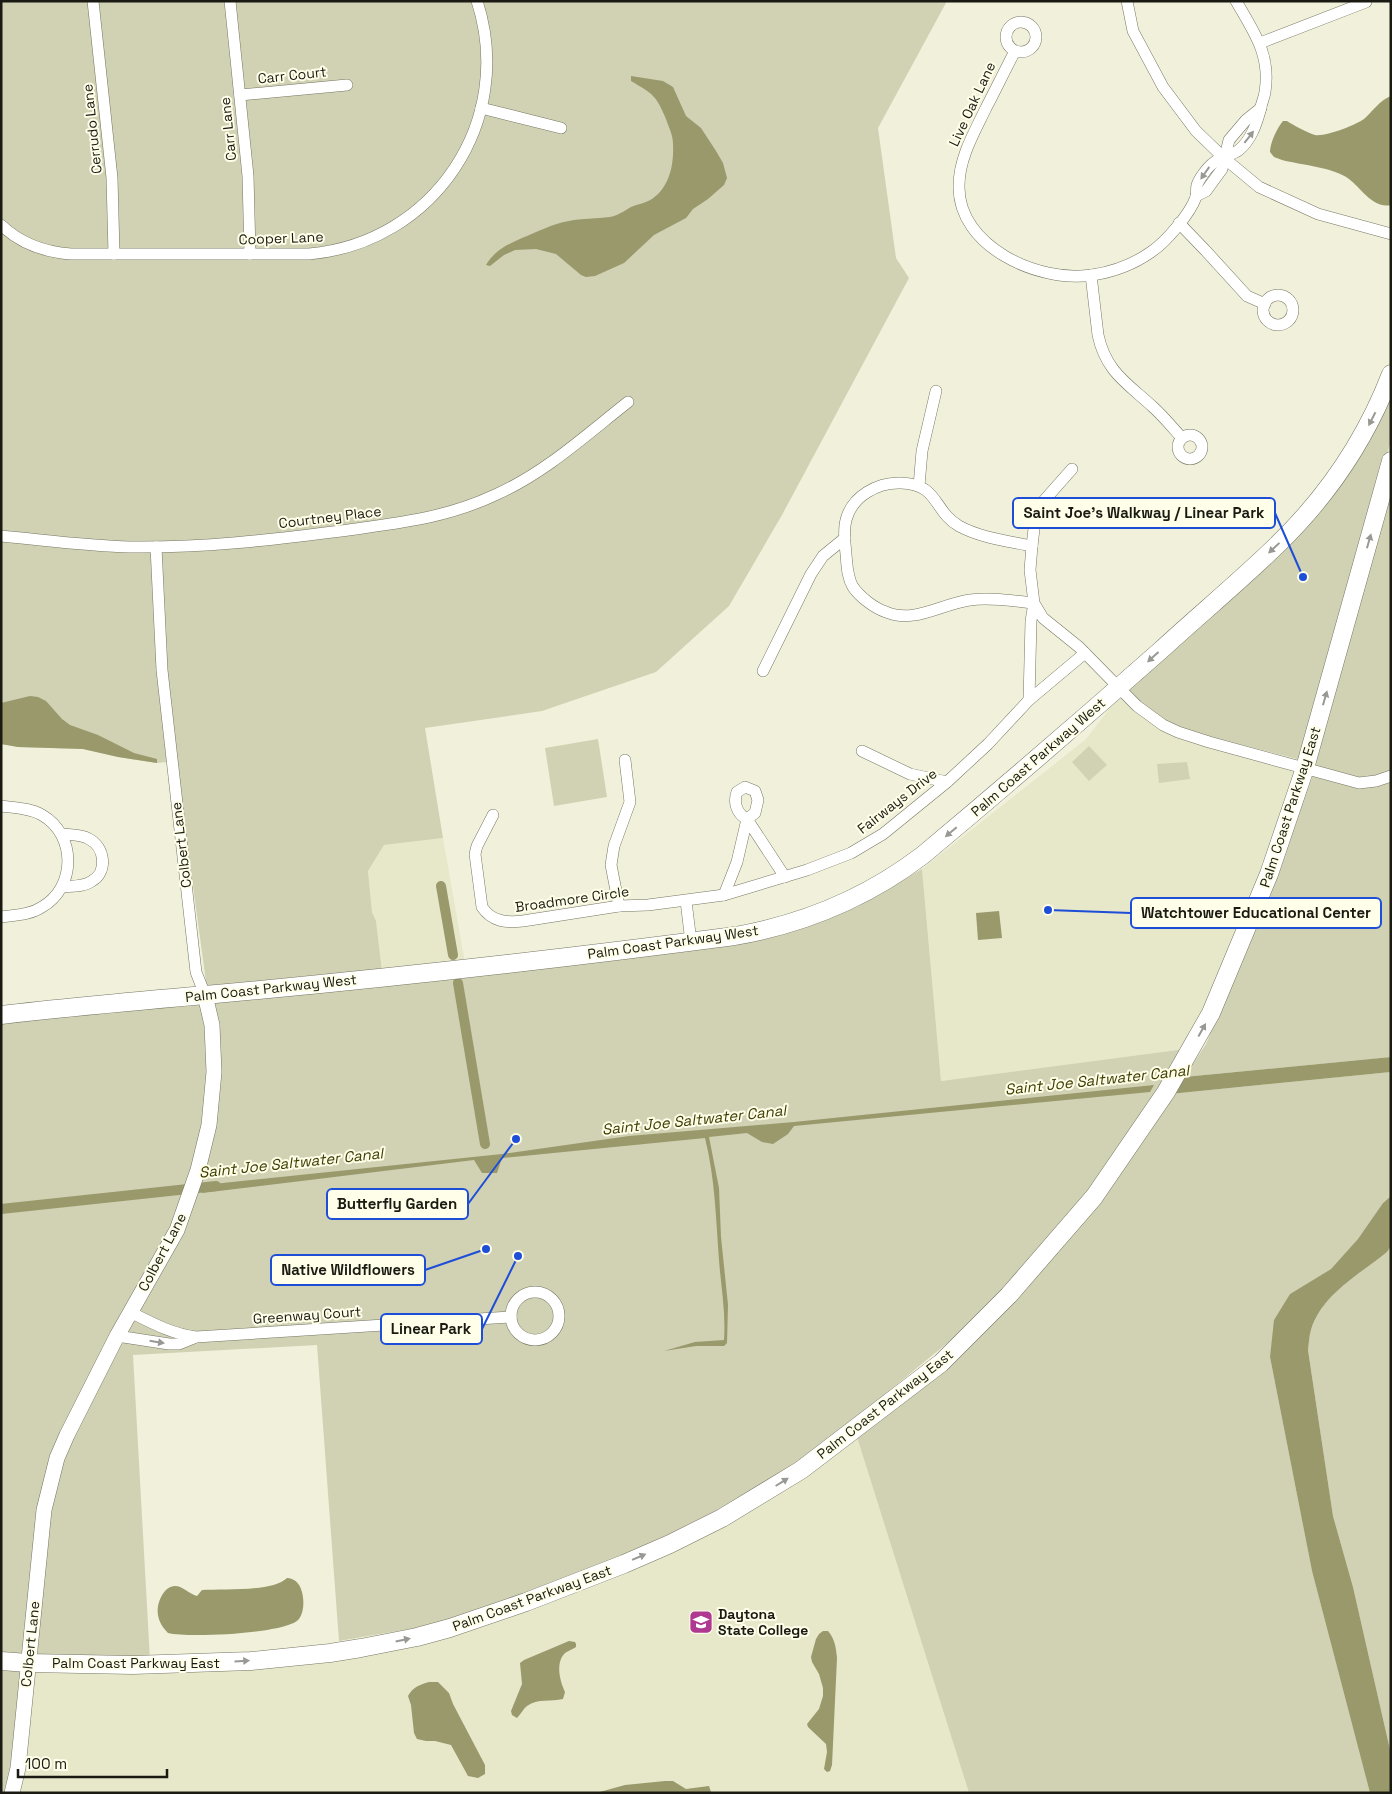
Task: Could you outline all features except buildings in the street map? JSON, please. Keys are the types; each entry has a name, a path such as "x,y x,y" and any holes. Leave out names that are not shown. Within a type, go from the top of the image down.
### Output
{"main road":[{"name":"Palm Coast Parkway West","path":"1,1015 93,1004 426,973 692,942 753,933 800,919 844,902 895,875 923,855 1118,688 1277,546 1308,512 1356,447 1375,412 1391,374"},
{"name":"Palm Coast Parkway East","path":"1,1661 133,1665 232,1662 330,1653 388,1643 450,1628 526,1602 670,1544 722,1518 801,1470 941,1363 1009,1295 1094,1197 1152,1113 1178,1072 1211,1013 1270,874 1305,768 1391,462"}],"street":[{"name":"Cerrudo Lane","path":"93,1 112,178 114,254"},
{"name":"Carr Lane","path":"230,1 248,176 250,254"},
{"name":"Cooper Lane","path":"1,224 19,239 43,250 63,253 309,254 332,251 372,238 398,224 424,205 451,175 472,137 481,108 486,81 487,51 477,1"},
{"path":"1127,1 1133,31 1163,87 1196,131 1224,158 1259,187 1318,214 1391,234"},
{"name":"Live Oak Lane","path":"1015,51 964,156 959,186 962,210 978,234 989,245 1010,259 1047,273 1091,276 1122,267 1144,257 1165,241 1179,224 1196,196 1197,185 1213,163 1239,149 1256,128 1265,92 1265,60 1260,43 1236,1"},
{"path":"1260,43 1366,2"},
{"name":"Carr Court","path":"240,95 347,85"},
{"path":"481,108 561,128"},
{"path":"1179,224 1247,296 1265,304"},
{"path":"1091,276 1098,335 1109,365 1117,376 1154,408 1182,438"},
{"path":"919,486 922,450 936,390"},
{"name":"Courtney Place","path":"1,536 113,546 213,545 412,521 447,514 480,502 522,482 551,462 628,402"},
{"path":"1029,700 1031,620 1034,603 1030,570 1035,520 1041,504 1072,469"},
{"path":"1032,546 980,534 958,525 947,516 931,493 919,486 895,483 880,486 867,492 856,502 846,521 845,538 848,572 853,586 873,605 890,614 899,616 913,615 968,600 988,599 1034,603"},
{"path":"763,672 811,574 824,556 845,538"},
{"name":"Colbert Lane","path":"12,1793 18,1768 44,1510 50,1482 57,1458 74,1420 117,1336 179,1226 205,1146 212,1100 214,1063 212,1026 205,995 196,972 171,762 162,670 156,547"},
{"path":"1034,603 1042,618 1086,653 1118,688 1146,714 1170,729 1209,742 1359,783 1376,781 1391,776"},
{"name":"Fairways Drive","path":"648,905 724,895 828,863 867,844 883,834 947,782 988,744 1029,700 1086,653"},
{"path":"862,751 910,774 947,782"},
{"path":"619,906 611,865 614,846 630,802 625,760"},
{"path":"1,806 36,812 48,819 62,834 67,846 69,860 62,887 53,899 40,908 22,915 1,917"},
{"name":"Broadmore Circle","path":"493,815 477,846 475,854 482,907 493,918 508,922 619,906 648,905"},
{"path":"724,895 737,862 747,819 785,877"},
{"path":"62,834 77,835 90,839 99,848 103,861 99,875 90,883 62,887"},
{"path":"686,901 692,942"},
{"path":"535,1292 542,1294 554,1303 558,1310 557,1326 546,1337 538,1340 530,1340 519,1334 512,1325 511,1317 512,1310 520,1297 535,1292"},
{"path":"130,1312 167,1330 196,1338"},
{"name":"Greenway Court","path":"196,1338 511,1317"},
{"path":"117,1336 169,1344 179,1344 196,1338"}],"shaded area":[{"path":"1,1 947,1 878,128 896,258 909,278 782,515 729,606 656,672 542,711 425,728 443,838 384,845 368,871 372,912 376,921 382,971 207,989 176,761 157,763 83,749 18,747 1,744"},
{"path":"631,76 663,81 673,87 686,116 701,128 723,163 727,178 724,185 693,209 686,218 654,235 624,263 595,276 586,277 581,275 556,254 536,249 515,250 504,255 490,266 486,265 497,252 522,238 563,222 616,215 650,200 663,188 672,167 672,135 663,111 656,100 649,92 631,81"},
{"path":"1391,96 1391,205 1379,204 1373,201 1342,175 1326,169 1282,160 1274,157 1270,152 1274,136 1283,121 1287,121 1315,135 1326,134 1364,119 1380,103"},
{"path":"1391,392 1391,440 1301,760 1190,731 1164,722 1125,689 1186,639 1276,556"},
{"path":"1391,482 1391,1057 1184,1077 1206,1044 1312,778 1323,724"},
{"path":"1125,689 1257,750 1301,760 1265,873 1206,1011 1185,1049 941,1081 922,869 1085,740"},
{"path":"30,696 46,701 70,725 98,735 134,753 157,759 157,763 83,749 18,747 1,744 1,703"},
{"path":"598,739 607,797 554,806 545,748"},
{"path":"1089,746 1107,765 1089,781 1072,762"},
{"path":"1187,762 1190,779 1159,783 1157,764"},
{"path":"443,838 465,963 382,971 376,921 372,912 368,871 384,845"},
{"path":"922,869 941,1081 1185,1049 1108,1167 1007,1286 951,1340 817,1450 731,1503 668,1535 556,1584 466,1616 421,1627 339,1641 317,1345 133,1355 150,1660 1,1655 1,1020 826,919 857,907"},
{"path":"999,911 1002,938 978,940 976,913"},
{"path":"1391,1057 1391,1072 1170,1094 1184,1077"},
{"path":"1391,1072 1391,1196 1383,1203 1359,1239 1331,1269 1290,1294 1270,1357 1312,1571 1370,1793 969,1793 856,1434 944,1367 1170,1094"},
{"path":"1154,1085 1150,1092 794,1126 788,1134 773,1144 762,1142 747,1133 709,1137 719,1188 721,1237 728,1305 727,1343 724,1346 696,1346 664,1351 695,1342 724,1340 724,1310 715,1199 705,1138 502,1158 497,1173 482,1173 474,1160 202,1193 204,1185 502,1154 629,1136 794,1122"},
{"path":"1391,1196 1391,1246 1387,1252 1343,1286 1323,1306 1311,1330 1308,1350 1333,1516 1353,1587 1391,1754 1391,1793 1370,1793 1312,1571 1270,1357 1274,1320 1290,1294 1331,1269 1358,1239 1383,1203"},
{"path":"1391,1246 1391,1754 1353,1587 1333,1516 1308,1350 1311,1330 1323,1306 1343,1286 1387,1252"},
{"name":"Daytona State College","path":"856,1434 969,1793 17,1793 32,1677 35,1672 276,1668 335,1662 429,1642 670,1550"},
{"path":"287,1578 294,1580 299,1585 303,1600 301,1616 291,1624 237,1634 195,1635 168,1633 159,1620 159,1601 167,1589 171,1587 181,1587 197,1596 202,1590 259,1588 271,1586"},
{"path":"823,1631 828,1631 832,1637 836,1647 837,1658 832,1765 830,1771 827,1772 824,1769 827,1752 826,1744 807,1724 819,1709 823,1696 819,1674 811,1657 816,1639"},
{"path":"569,1641 575,1642 576,1647 565,1653 560,1662 561,1683 565,1692 563,1699 536,1702 526,1707 517,1718 512,1715 511,1711 522,1684 520,1663"},
{"path":"1,1668 21,1669 13,1753 5,1793 1,1793"},
{"path":"429,1682 438,1682 449,1693 485,1765 485,1774 478,1778 468,1776 451,1745 417,1739 414,1733 411,1705 408,1696 412,1690"},
{"path":"673,1781 686,1789 709,1786 711,1792 596,1793 625,1785"}],"waterway":[{"path":"441,886 453,955"},
{"path":"458,983 485,1144"},
{"name":"Saint Joe Saltwater Canal","path":"1,1209 216,1186"}],"place":[{"name":"Saint Joe's Walkway / Linear Park","path":"1303,577"},
{"name":"Watchtower Educational Center","path":"1048,910"},
{"name":"Butterfly Garden","path":"516,1139"},
{"name":"Native Wildflowers","path":"486,1249"},
{"name":"Linear Park","path":"518,1256"},
{"name":"Daytona State College","path":"701,1622"}]}
